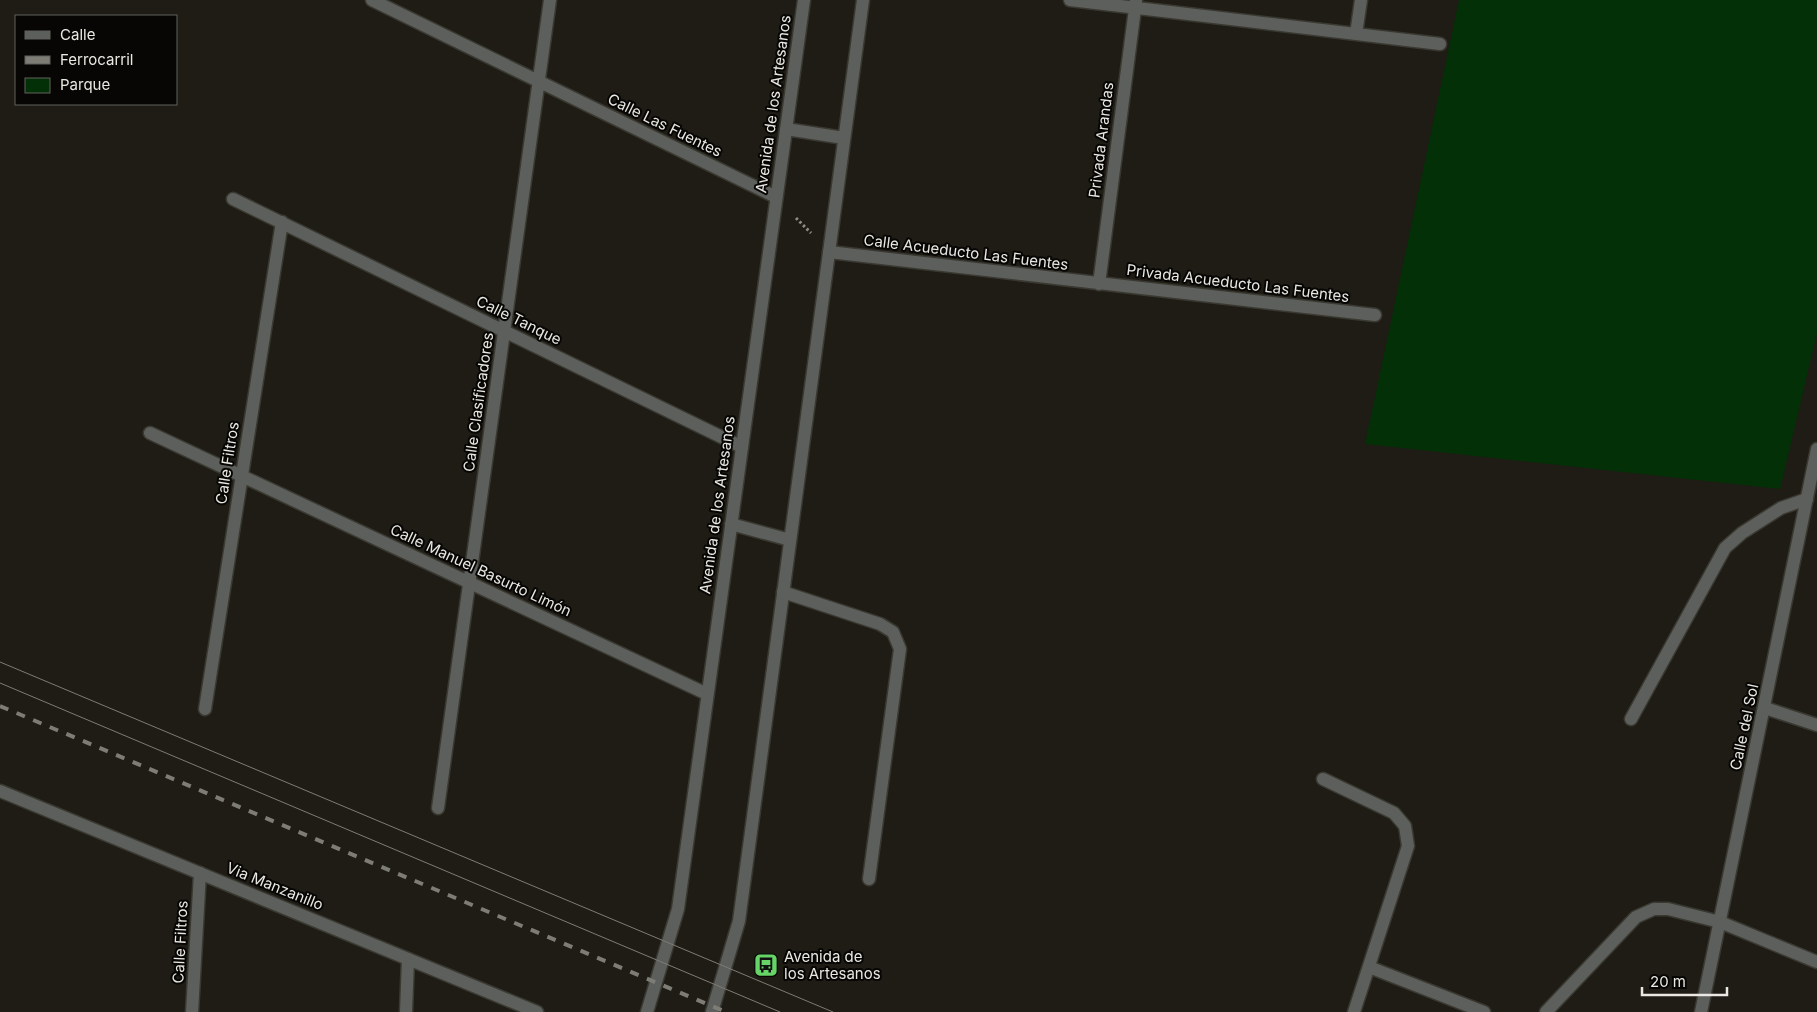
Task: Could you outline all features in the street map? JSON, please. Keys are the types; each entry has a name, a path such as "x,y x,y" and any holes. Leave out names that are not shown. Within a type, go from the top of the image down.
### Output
{"street":[{"name":"Calle Las Fuentes","path":"372,0 776,197"},
{"name":"Calle Clasificadores","path":"438,808 550,0"},
{"name":"Avenida de los Artesanos","path":"647,1012 678,909 804,0"},
{"path":"712,1012 739,921 863,0"},
{"path":"1070,0 1135,4 1440,44"},
{"path":"1356,34 1361,0"},
{"name":"Privada Arandas","path":"1099,284 1135,4"},
{"path":"786,129 844,138"},
{"name":"Calle Tanque","path":"233,199 742,446"},
{"name":"Calle Filtros","path":"205,709 282,222"},
{"name":"Calle Acueducto Las Fuentes","path":"829,252 1099,284"},
{"name":"Privada Acueducto Las Fuentes","path":"1099,284 1374,315"},
{"name":"Calle Manuel Basurto Limón","path":"150,432 708,694"},
{"name":"Calle del Sol","path":"1701,1012 1817,449"},
{"path":"1631,719 1725,548 1742,533 1781,508 1807,499"},
{"path":"731,524 790,540"},
{"path":"783,592 880,624 893,632 900,650 869,879"},
{"path":"1765,708 1817,725"},
{"path":"1323,779 1394,813 1405,826 1408,846 1354,1012"},
{"name":"Via Manzanillo","path":"0,791 537,1012"},
{"name":"Calle Filtros","path":"192,1012 200,873"},
{"path":"1546,1012 1636,918 1654,909 1668,909 1720,922 1817,962"},
{"path":"406,1012 408,959"},
{"path":"1368,967 1484,1012"}],"path":[{"path":"776,197 829,252"}],"green space":[{"path":"1459,0 1817,0 1817,333 1780,489 1365,444"}],"tram line":[{"path":"0,662 833,1012"},
{"path":"0,683 780,1012"}],"railway":[{"path":"0,706 726,1012"}],"place":[{"name":"Avenida de los Artesanos","path":"766,965"}]}
